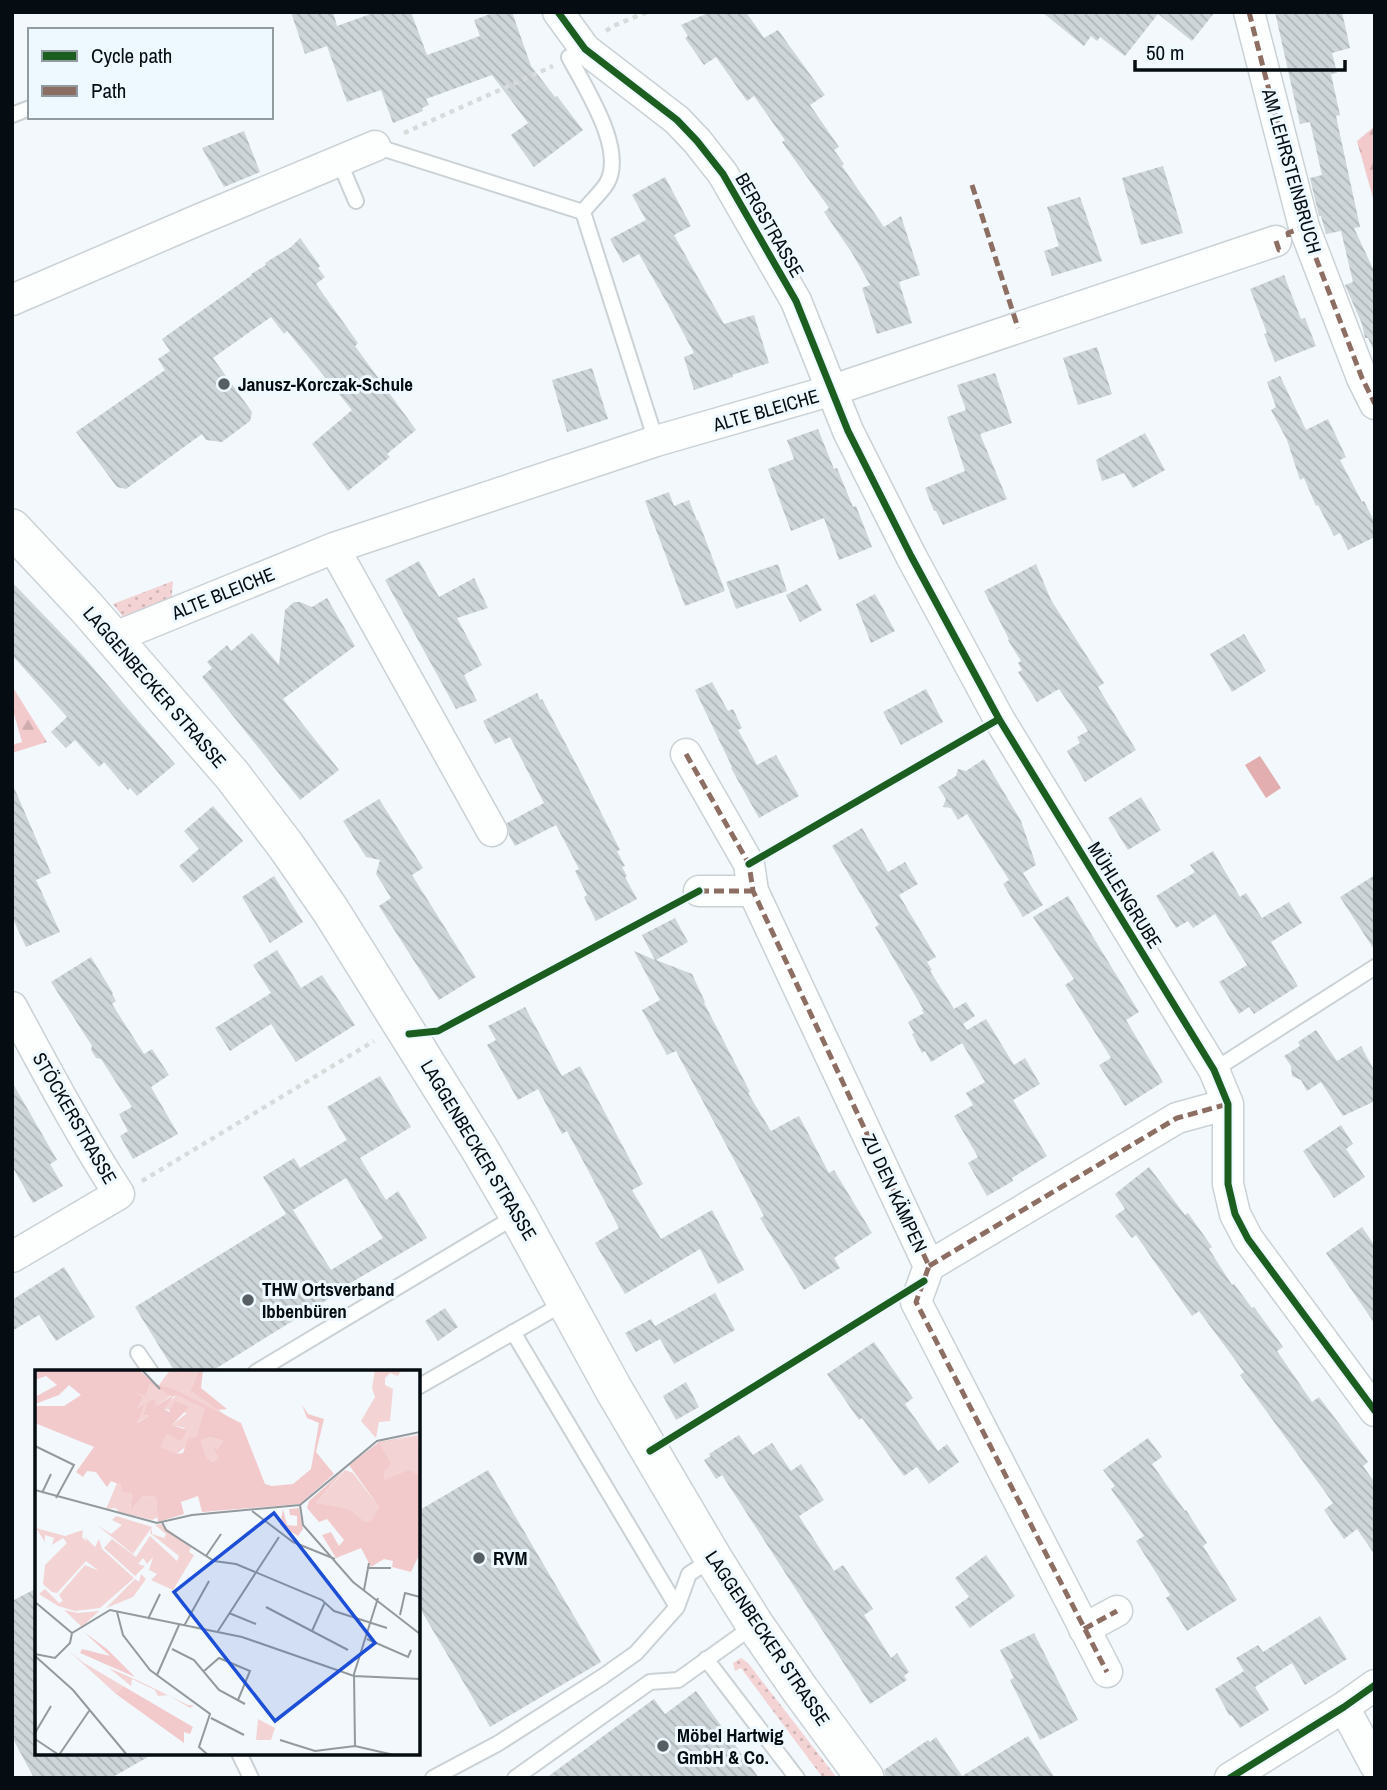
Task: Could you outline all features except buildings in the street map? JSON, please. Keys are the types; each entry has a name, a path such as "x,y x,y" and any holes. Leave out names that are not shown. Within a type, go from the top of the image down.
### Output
{"street":[{"name":"BERGSTRASSE","path":"558,12 577,53 677,120 716,165 796,301 833,390"},
{"name":"AM LEHRSTEINBRUCH","path":"1249,12 1304,227 1375,404"},
{"path":"12,300 375,146"},
{"name":"ALTE BLEICHE","path":"113,638 334,548 656,441 833,390 1276,241"},
{"name":"MÜHLENGRUBE","path":"833,390 848,431 999,719 1214,1070 1228,1104 1228,1184 1235,1214 1248,1238 1375,1411"},
{"name":"LAGGENBECKER STRASSE","path":"12,528 113,638 232,775 331,911 518,1215 638,1431 713,1558 755,1625 866,1778"},
{"path":"334,548 492,831"},
{"name":"ZU DEN KÄMPEN","path":"687,754 749,864 753,891 929,1266 916,1302 1107,1672"},
{"path":"699,891 753,891"},
{"name":"STÖCKERSTRASSE","path":"12,1007 119,1194 12,1258"},
{"path":"929,1266 1177,1118 1228,1104"},
{"path":"1084,1629 1117,1611"},
{"path":"1230,1778 1375,1685"},
{"path":"1344,1707 1375,1765"}],"lane":[{"path":"577,53 610,138 613,165 607,183 583,212"},
{"path":"375,146 583,212"},
{"path":"339,162 356,201"},
{"path":"583,212 656,441"},
{"path":"1214,1070 1375,967"},
{"path":"260,1370 518,1215"},
{"path":"420,1386 566,1302"},
{"path":"513,1332 677,1607"},
{"path":"138,1353 150,1370"},
{"path":"433,1778 497,1744 636,1653 677,1607 689,1574 713,1558"},
{"path":"515,1778 650,1682 678,1680 755,1625"},
{"path":"706,1658 797,1778"},
{"path":"240,1755 251,1778"}],"path":[{"path":"375,146 548,68 577,53 612,26 647,12"},
{"path":"119,1194 377,1039 409,1034"}],"shaded area":[{"path":"173,581 171,604 124,618 113,604"},
{"path":"1260,756 1281,788 1266,798 1245,765"},
{"path":"741,1658 748,1663 837,1778 823,1778 741,1668 735,1671 733,1663"}],"green space":[{"path":"1375,126 1375,205 1357,141"},
{"path":"12,686 47,742 12,753 12,745 22,742 12,707"}],"marked path":[{"path":"1249,12 1304,227 1362,378 1375,404"},
{"path":"972,185 1018,328"},
{"path":"1289,237 1288,233 1304,227"},
{"path":"1276,241 1279,250 1284,249"},
{"path":"686,754 749,864 753,891 929,1266 916,1302 1107,1672"},
{"path":"699,891 753,891"},
{"path":"929,1266 1177,1118 1228,1104"},
{"path":"1084,1629 1117,1611"}],"cycle path":[{"path":"558,12 585,49 677,120 723,174 796,301 848,431 911,556 999,719 1214,1070 1228,1104 1228,1184 1235,1214 1248,1239 1375,1411"},
{"path":"749,864 999,719"},
{"path":"409,1034 438,1031 699,891"},
{"path":"650,1451 924,1281"},
{"path":"1230,1778 1375,1685"}],"place":[{"name":"Janusz-Korczak-Schule","path":"224,384"},
{"name":"THW Ortsverband Ibbenbüren","path":"248,1300"},
{"name":"RVM","path":"479,1558"},
{"name":"Möbel Hartwig GmbH & Co.","path":"663,1746"}]}
